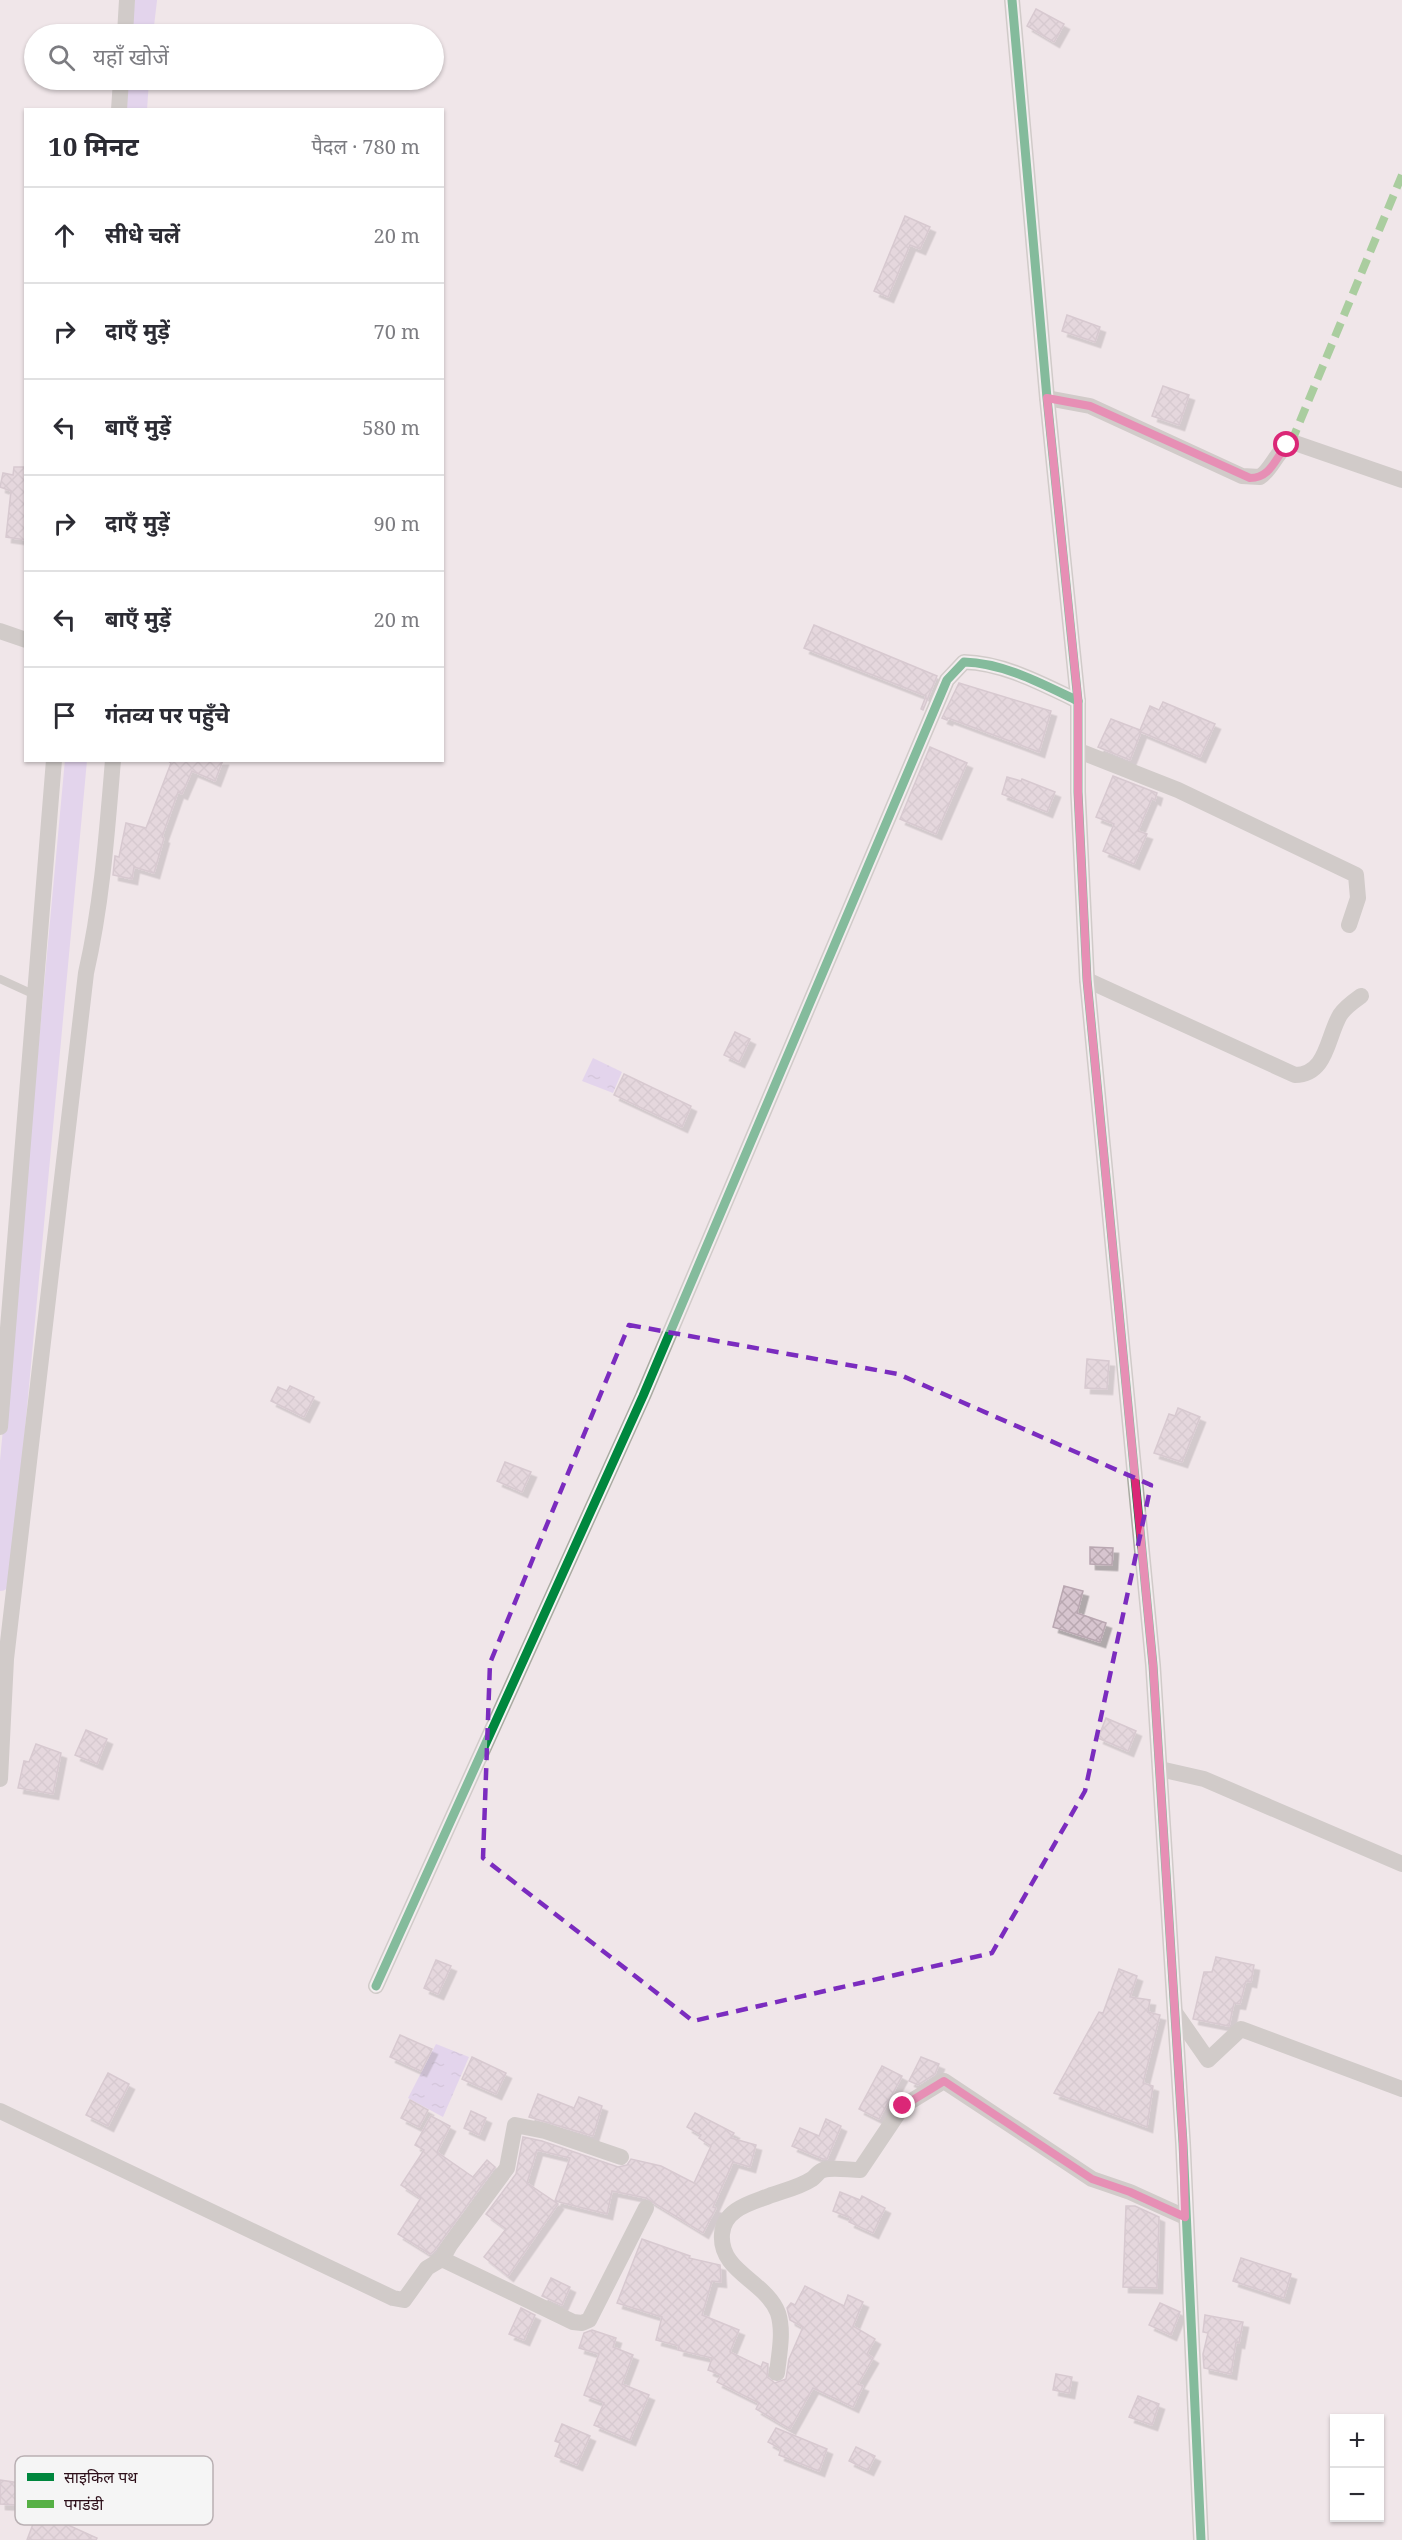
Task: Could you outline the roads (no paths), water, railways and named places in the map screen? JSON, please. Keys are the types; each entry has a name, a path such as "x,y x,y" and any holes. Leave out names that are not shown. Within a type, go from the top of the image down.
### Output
{"street":[{"path":"126,24 127,0"},
{"path":"1012,0 1047,398 1078,700 1078,792 1087,980 1152,1654 1175,2013 1201,2540"},
{"path":"119,108 121,90"},
{"path":"1047,398 1090,406 1242,477 1260,477 1273,466 1287,445 1295,443 1402,480"},
{"path":"0,631 24,639"},
{"path":"376,1986 643,1396 947,680 964,662 984,662 1078,700"},
{"path":"1079,752 1178,790 1356,875 1358,898 1349,925"},
{"path":"0,1427 54,762"},
{"path":"0,1779 6,1659 86,973 95,933 105,855 113,762"},
{"path":"1087,980 1295,1075 1307,1075 1318,1067 1340,1014 1361,996"},
{"path":"1160,1768 1204,1779 1402,1864"},
{"path":"1175,2013 1208,2060 1241,2029 1402,2089"},
{"path":"777,2373 781,2327 778,2314 765,2294 726,2257 722,2245 723,2230 727,2219 733,2212 746,2205 802,2183 822,2170 860,2170 903,2106 944,2081 1092,2179 1130,2192 1185,2217"},
{"path":"0,2111 393,2298 404,2301 427,2268 442,2259 507,2168 515,2125 545,2132 621,2157"},
{"path":"442,2259 573,2322 582,2323 588,2320 646,2208"}],"lane":[{"path":"0,980 35,995"}],"water":[{"path":"593,1058 622,1072 613,1093 582,1081"},
{"path":"436,2044 469,2057 443,2117 408,2098"}],"waterway":[{"path":"143,24 146,0"},
{"path":"136,108 137,90"},
{"path":"0,1580 76,762"}]}
